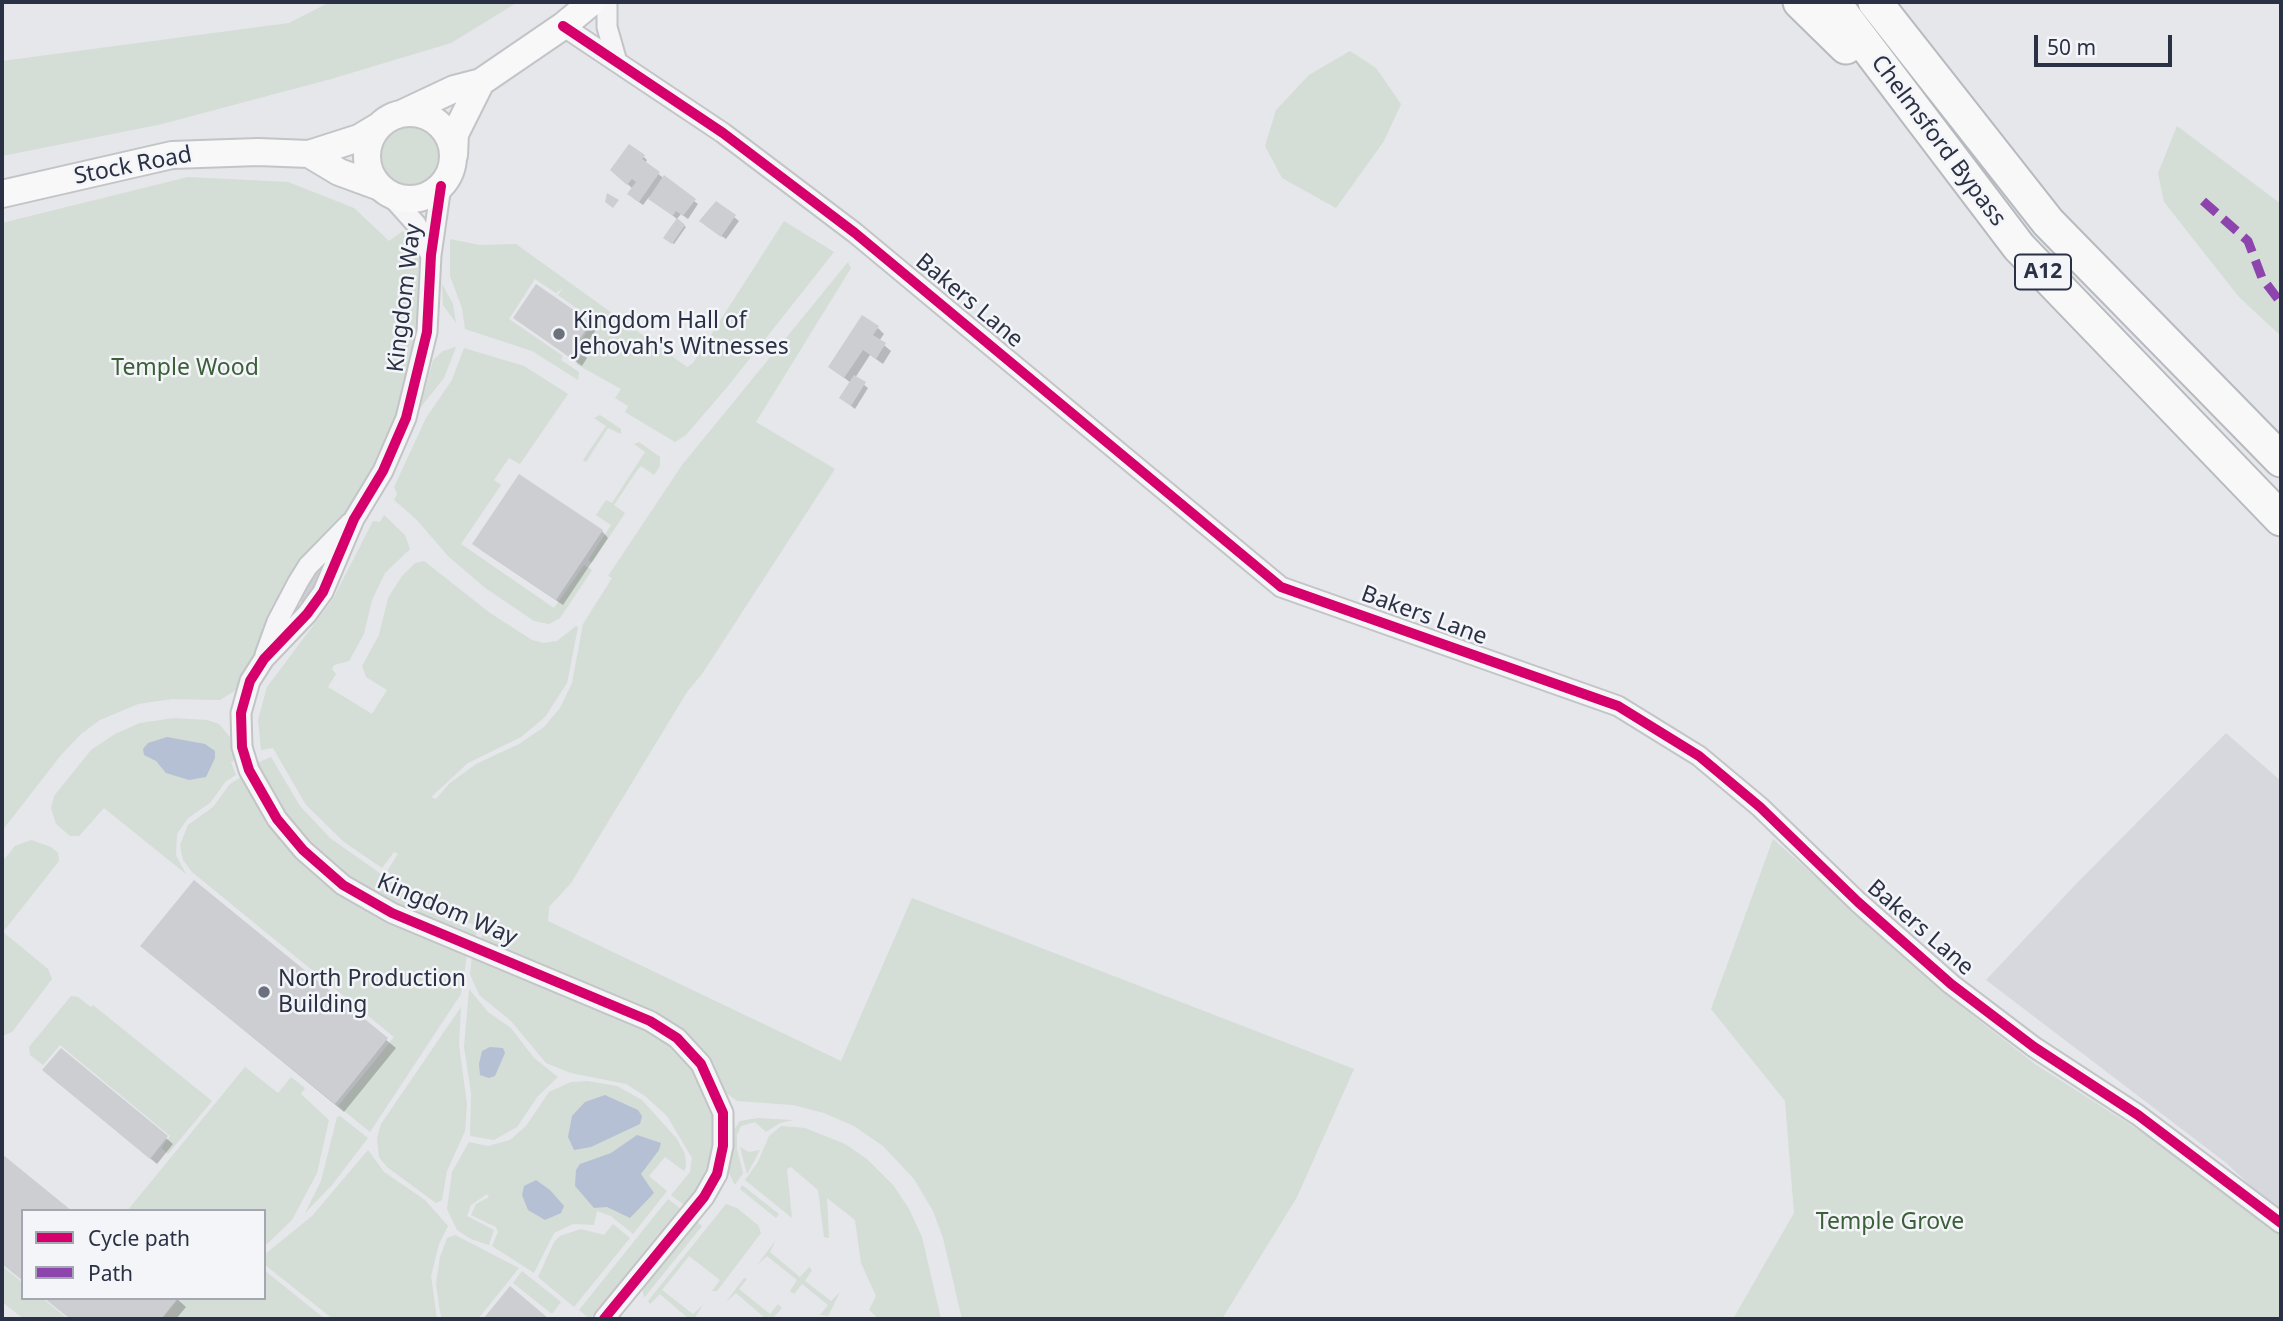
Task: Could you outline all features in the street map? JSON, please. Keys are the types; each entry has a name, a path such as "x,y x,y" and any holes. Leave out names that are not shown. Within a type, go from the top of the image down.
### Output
{"highway":[{"name":"A12","path":"1800,2 1936,138"},
{"name":"Chelmsford Bypass","path":"1833,2 2019,247 2281,519"},
{"name":"Chelmsford Bypass","path":"1875,2 2048,222 2281,460"},
{"name":"A12","path":"1888,2 1965,118"}],"main road":[{"path":"481,82 455,134 452,167 441,186 422,198 400,198 385,190 369,168 367,157 372,135 379,126 454,89 481,82 563,26 592,2"},
{"path":"403,114 421,114 440,125 452,144 453,156"},
{"name":"Stock Road","path":"2,194 172,155 234,152 309,155 359,138 379,126"},
{"name":"Stock Road","path":"309,155 339,172 385,190"}],"street":[{"path":"607,2 607,27 617,62"},
{"name":"Bakers Lane","path":"563,26 723,133 855,233 1281,587 1618,706 1699,757 1760,807 1858,902 1951,984 2034,1047 2144,1120 2281,1223"},
{"name":"Kingdom Way","path":"441,186 431,255 428,332 414,393 396,444 354,519 323,592 307,614 264,659 250,681 242,704 243,754 259,790 277,819 316,863 358,895 392,913 547,976 657,1025 695,1055 712,1083 723,1113 722,1156 715,1180 604,1319"},
{"name":"Kingdom Way","path":"385,190 416,225 431,255"},
{"name":"Kingdom Way","path":"264,659 277,622 303,574 354,519"}],"shaded area":[{"path":"2226,733 2281,781 2280,1213 2225,1162 1986,980 2075,885"}],"green space":[{"path":"330,2 518,2 451,43 331,79 162,124 2,156 2,61 289,23"},
{"path":"1350,51 1376,68 1401,104 1384,141 1336,208 1282,178 1265,146 1276,110 1309,75"},
{"path":"405,124 417,124 434,133 441,144 441,168 434,179 417,188 405,188 393,183 384,174 379,162 379,150 384,138 393,129"},
{"path":"2177,126 2281,204 2281,336 2239,297 2164,202 2158,173"},
{"name":"Temple Wood","path":"188,177 288,182 354,208 389,241 403,231 406,236 414,232 423,266 416,343 402,403 366,481 266,629 236,690 220,700 172,699 138,704 100,720 81,734 61,755 2,831 2,223"},
{"path":"784,221 834,252 728,386 686,435 675,442 625,412 628,406 615,398 621,389 576,364 584,350 578,345 594,321 558,295 563,288 556,293 535,279 509,319 563,356 561,360 579,372 578,380 532,351 465,329 462,308 450,276 450,239 479,245 516,244 687,367 693,363"},
{"path":"848,262 851,268 756,422 835,469 702,674 687,692 571,883 549,907 548,921 841,1061 912,898 1354,1069 1297,1197 1222,1319 962,1319 943,1238 933,1211 914,1179 883,1146 854,1126 824,1113 793,1105 737,1101 726,1093 716,1071 696,1044 672,1023 630,1002 481,939 484,929 429,907 387,871 398,854 394,852 382,868 344,842 306,805 273,748 261,750 258,720 267,687 333,599 373,521 380,522 384,515 405,535 410,549 385,573 372,600 364,634 349,661 334,665 332,669 336,674 328,687 372,714 387,690 366,677 362,666 379,635 388,598 402,576 415,563 424,561 490,613 532,640 543,643 557,641 578,627 567,683 545,717 521,737 468,763 431,797 436,799 450,783 476,764 519,744 544,727 560,708 572,683 583,624 612,578 608,576 682,465"},
{"path":"442,284 453,304 456,323 443,305"},
{"path":"456,347 444,378 420,408 433,360 443,351"},
{"path":"464,348 524,366 568,394 520,464 509,458 494,480 501,485 461,544 554,608 584,565 592,570 560,618 549,624 534,621 484,587 448,556 416,519 394,500 397,494 394,487 426,418 452,380"},
{"path":"600,415 621,429 621,434 608,428 586,462 583,460 606,426 594,418"},
{"path":"639,442 660,457 660,466 654,475 641,466 638,469 614,505 625,513 592,563 588,560 611,525 596,515 606,500 612,503 645,452 634,444"},
{"path":"174,718 207,720 219,724 230,737 235,760 231,762 236,775 226,781 210,803 188,818 177,834 176,855 186,874 104,808 79,836 70,836 56,824 51,808 54,796 91,750 115,734 140,723"},
{"path":"271,757 300,806 330,838 388,879 418,907 477,932 475,937 404,909 352,881 316,850 289,819 257,763"},
{"path":"241,777 275,833 299,861 328,887 383,921 467,955 461,994 370,1132 338,1106 394,1037 192,872 183,860 180,845 188,825 213,807 230,784"},
{"name":"Temple Grove","path":"1773,839 1963,1008 2035,1064 2187,1161 2281,1229 2281,1319 1733,1319 1794,1213 1785,1101 1711,1009"},
{"path":"31,840 51,847 58,853 59,861 3,932 48,969 52,979 12,1032 2,1036 2,862 15,846"},
{"path":"472,957 651,1031 686,1061 706,1094 714,1123 714,1142 706,1174 684,1205 671,1195 690,1172 692,1158 667,1116 645,1096 626,1084 571,1073 546,1063 511,1021 479,995 470,974"},
{"path":"469,989 488,1012 511,1028 534,1058 558,1077 538,1096 517,1127 494,1140 470,1136 471,1093 464,1047"},
{"path":"71,996 78,997 91,1007 93,1005 212,1101 168,1154 161,1148 170,1136 60,1045 43,1065 30,1055 29,1047"},
{"path":"461,1007 459,1045 467,1104 465,1131 447,1171 442,1200 436,1203 387,1167 379,1157 377,1138 381,1124"},
{"path":"245,1067 278,1093 291,1077 305,1088 301,1094 329,1120 317,1173 292,1220 266,1245 266,1209 129,1209"},
{"path":"588,1081 617,1086 642,1100 677,1139 685,1154 686,1167 684,1171 665,1157 649,1176 667,1191 633,1234 611,1216 597,1211 594,1225 573,1224 554,1233 534,1273 492,1246 498,1232 496,1227 471,1215 476,1204 489,1197 487,1194 471,1205 467,1216 494,1230 489,1245 471,1239 457,1230 447,1209 452,1172 469,1142 488,1146 510,1140 526,1126 549,1092 571,1082"},
{"path":"340,1116 368,1138 332,1185 305,1213 321,1181 337,1117"},
{"path":"758,1118 793,1120 780,1123 766,1132 755,1122 741,1126 737,1135 737,1149 743,1173 735,1185 729,1173 733,1131 740,1121"},
{"path":"781,1126 805,1128 845,1144 867,1159 893,1185 909,1209 922,1237 941,1319 879,1319 869,1310 876,1296 861,1263 855,1220 827,1198 829,1238 824,1237 818,1190 791,1167 787,1169 792,1218 745,1180 758,1162 769,1136"},
{"path":"740,1147 749,1152 760,1150 747,1174"},
{"path":"368,1150 384,1172 425,1200 448,1226 439,1244 431,1276 437,1319 333,1319 266,1266 266,1253 312,1216"},
{"path":"742,1185 779,1214 776,1218 740,1189"},
{"path":"668,1199 681,1209 590,1319 579,1310"},
{"path":"726,1204 737,1208 758,1225 761,1233 717,1291 712,1291 720,1280 689,1256 662,1290 693,1314 703,1305 694,1319 689,1319 660,1294 650,1304 648,1301"},
{"path":"696,1221 702,1226 644,1298 642,1286"},
{"path":"613,1224 630,1238 574,1307 538,1277 554,1242 560,1236 581,1229 604,1235"},
{"path":"455,1235 519,1268 478,1319 442,1319 440,1312 436,1284 440,1257 447,1238"},
{"path":"776,1240 770,1252 800,1277 809,1267 812,1270 805,1281 831,1301 840,1292 828,1316 820,1315 828,1305 802,1284 794,1294 790,1291 797,1280 767,1256 757,1265"},
{"path":"2,1266 21,1281 21,1300 44,1300 68,1319 24,1319 2,1302"},
{"path":"522,1271 561,1302 552,1314 513,1283"},
{"path":"266,1272 325,1319 162,1319 177,1300 266,1300"},
{"path":"744,1278 747,1279 739,1289 770,1314 778,1304 782,1308 774,1317 776,1319 766,1319 736,1293 726,1302"}],"water":[{"path":"167,737 205,744 215,751 215,758 206,777 189,780 166,773 156,761 144,755 143,749 148,743"},
{"path":"490,1047 503,1048 505,1053 495,1076 489,1078 480,1075 479,1064 482,1051"},
{"path":"605,1095 638,1110 642,1116 640,1124 591,1147 574,1150 568,1137 572,1116 585,1102"},
{"path":"637,1135 661,1143 659,1150 641,1174 654,1193 630,1218 607,1207 594,1208 575,1186 576,1170 580,1164 611,1153"},
{"path":"536,1180 550,1190 564,1206 561,1213 545,1220 528,1210 522,1195 524,1186"}],"building":[{"path":"629,144 645,155 642,159 660,172 639,202 627,194 636,182 632,179 627,185 610,170"},
{"path":"664,175 696,199 683,216 676,211 673,216 648,199"},
{"path":"607,193 619,200 613,208 605,202"},
{"path":"716,201 736,215 721,237 699,221"},
{"path":"677,218 685,225 672,244 663,238"},
{"name":"Kingdom Hall of Jehovah's Witnesses","path":"536,284 591,322 575,346 582,351 575,361 513,318"},
{"path":"862,315 879,326 873,335 886,343 876,359 863,350 844,378 828,367"},
{"path":"854,375 866,382 851,406 839,398"},
{"path":"519,474 603,530 556,600 472,544"},
{"path":"316,570 324,576 305,605 296,598"},
{"name":"North Production Building","path":"194,880 388,1038 335,1104 140,946"},
{"path":"61,1048 168,1136 150,1159 42,1070"},
{"path":"2,1154 70,1209 21,1209 21,1279 2,1264"},
{"path":"510,1286 548,1318 483,1319"},
{"path":"46,1300 176,1300 161,1319 70,1319"}],"marked path":[{"path":"2203,201 2248,241 2262,278 2281,303"}],"cycle path":[{"path":"563,26 723,133 855,233 1281,587 1618,706 1699,756 1760,807 1858,902 1951,984 2034,1047 2138,1115 2281,1223"},
{"path":"441,186 431,255 427,332 406,418 383,471 354,519 323,592 307,614 264,659 250,681 241,713 242,747 249,770 277,819 303,850 343,885 392,913 650,1021 677,1038 701,1064 723,1113 723,1146 717,1174 704,1197 604,1319"}],"place":[{"name":"Kingdom Hall of Jehovah's Witnesses","path":"559,334"},
{"name":"North Production Building","path":"264,992"}]}
